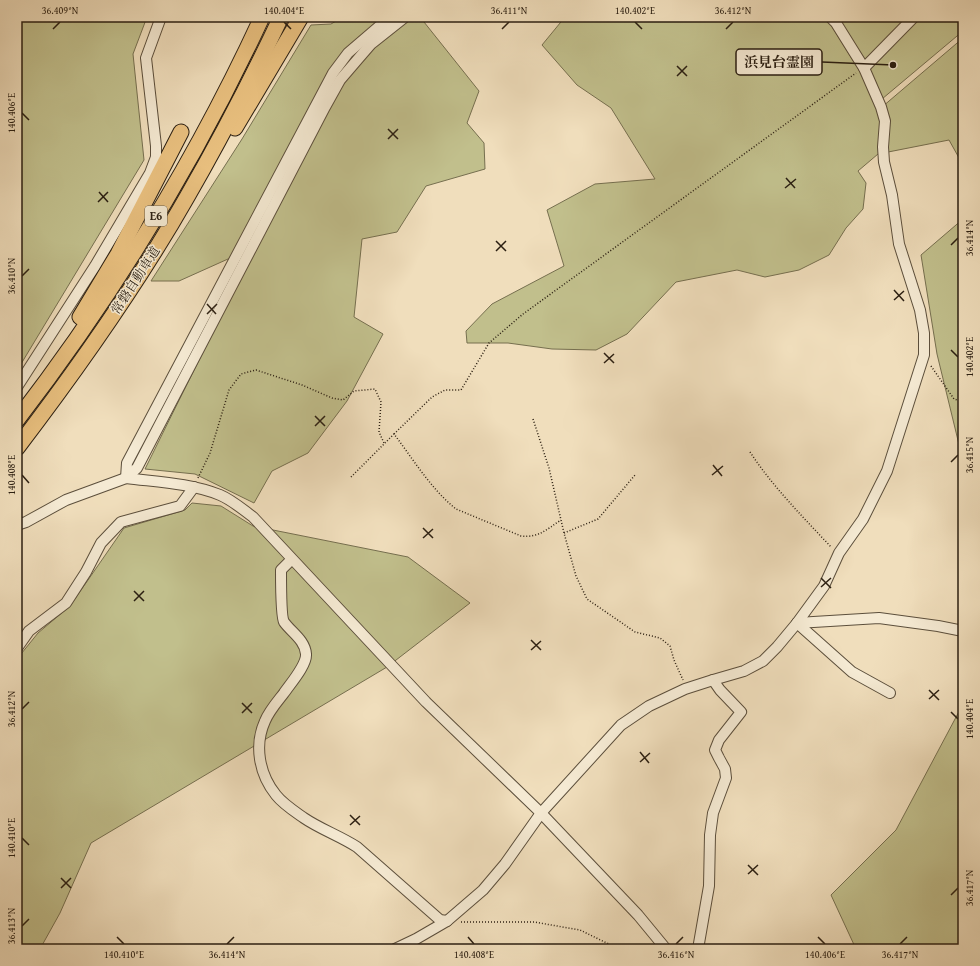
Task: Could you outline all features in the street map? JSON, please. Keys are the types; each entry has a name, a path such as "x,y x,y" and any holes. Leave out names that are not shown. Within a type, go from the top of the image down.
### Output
{"highway":[{"name":"常磐自動車道","path":"17,420 68,351 171,192 219,105 262,17"},
{"name":"常磐自動車道","path":"17,448 91,348 187,198 230,120 281,17"},
{"path":"187,198 234,130 301,17"},
{"path":"30,403 118,254 181,132"}],"street":[{"path":"17,388 95,266 150,172 156,157 146,58 161,17"},
{"path":"126,478 127,463 333,73 348,53 390,17"},
{"path":"17,525 26,522 66,500 126,478 137,468 340,80 371,44 405,17"},
{"path":"864,68 914,17"},
{"path":"395,949 447,921 483,890 505,864 541,813 621,726 649,706 689,688 744,671 763,661 797,623 824,586 838,553 863,519 887,471 924,355 924,333 920,310 899,244 892,195 882,147 885,120 864,68 835,19"},
{"path":"126,478 194,487 220,496 239,506 253,517 291,560 426,702 541,813 638,915 666,949"},
{"path":"17,648 29,632 66,603 86,572 101,543 121,522 180,506 194,487"},
{"path":"291,560 281,570 283,620 297,636 306,654 305,661 297,675 265,720 260,735 259,746 259,757 263,771 276,796 287,806 305,819 357,847 440,920 447,921"},
{"path":"797,623 879,618 963,631"},
{"path":"797,623 852,672 890,693"},
{"path":"698,949 710,886 710,835 713,813 726,778 725,769 715,750 719,740 741,712 720,690 713,680"}],"path":[{"path":"351,477 432,397 445,390 461,390 489,343 523,314 864,68"},
{"path":"924,355 954,399 963,402"},
{"path":"194,487 210,453 229,390 241,374 256,370 302,385 332,398 343,400 354,391 375,389 381,402 379,432 384,443"},
{"path":"533,419 549,468 564,534 576,576 587,599 635,632 660,638 670,646 680,674 689,688"},
{"path":"394,434 437,491 456,509 521,536 530,537 538,535 561,520"},
{"path":"750,452 764,473 789,503 838,553"},
{"path":"564,534 598,519 635,475"},
{"path":"447,921 534,922 580,930 619,949"}],"shaded area":[{"path":"17,17 147,17 133,54 144,160 21,364 17,356"},
{"path":"343,17 420,17 479,91 467,123 484,143 485,169 426,186 397,232 362,239 354,317 383,334 347,401 308,453 272,471 254,503 195,474 145,469 246,265 228,259 179,281 151,281 242,139 311,25 331,24"},
{"path":"565,17 826,17 882,107 963,38 963,165 949,140 878,154 858,171 866,183 863,209 846,228 829,255 799,270 765,277 737,270 676,282 627,334 596,350 552,349 508,343 467,343 466,331 492,304 564,266 547,210 595,184 655,179 611,108 577,85 542,45"},
{"path":"838,17 963,17 963,31 882,99"},
{"path":"963,219 963,461 937,354 921,255"},
{"path":"192,503 221,506 253,526 408,557 470,603 387,667 91,843 60,913 40,949 17,949 17,659 38,633 70,606 124,528 185,510"},
{"path":"963,704 963,949 856,949 831,895 896,830"}],"place":[{"name":"浜見台霊園","path":"893,65"}]}
